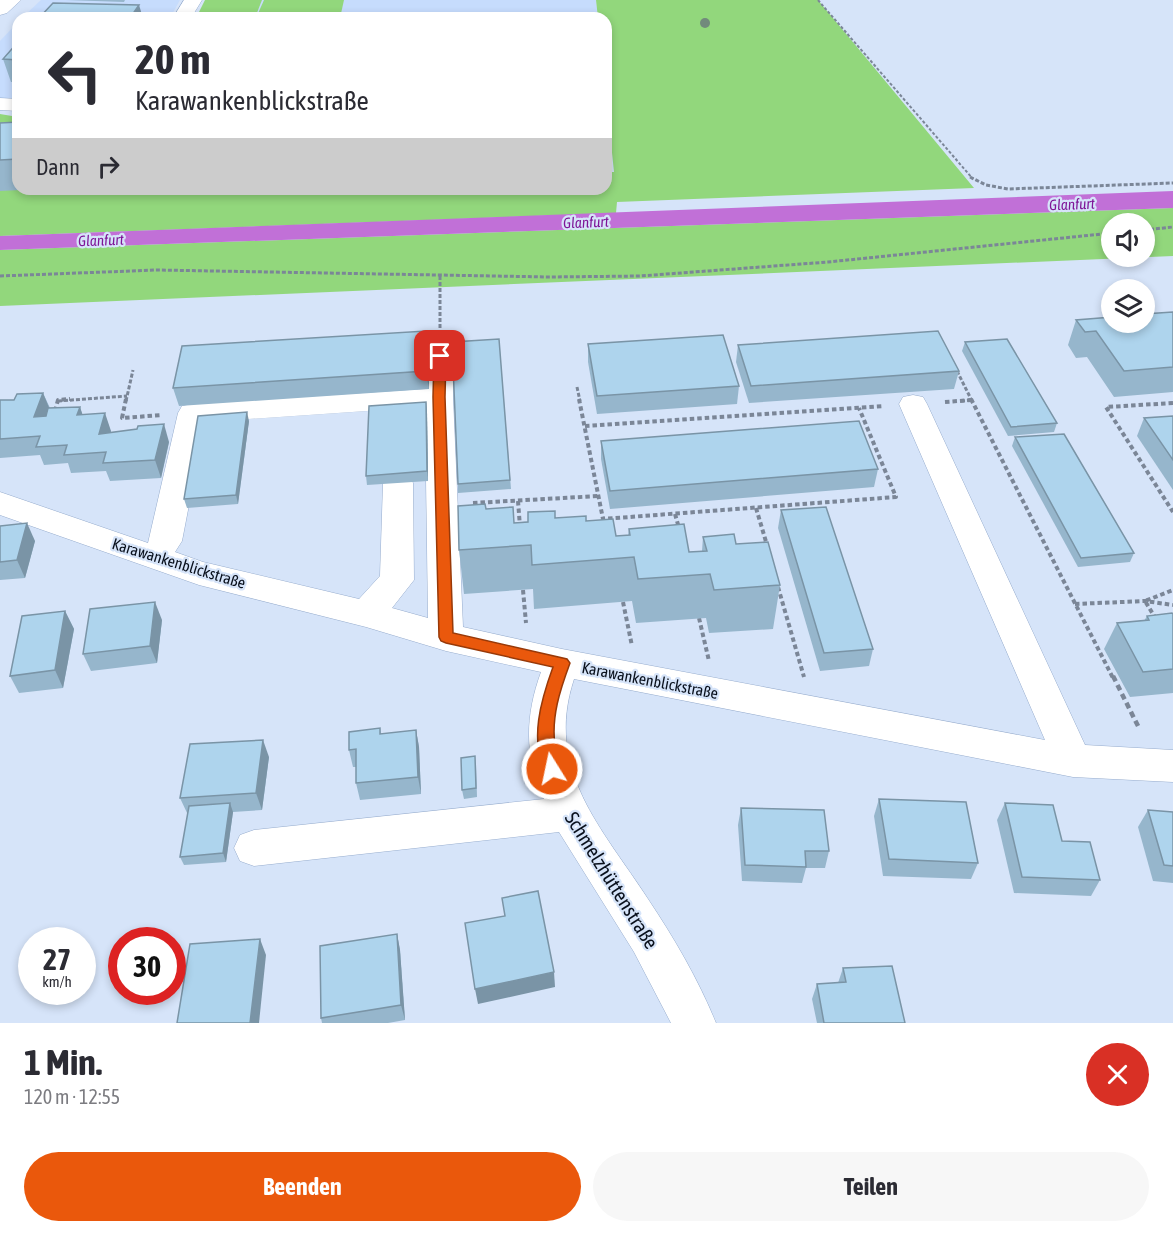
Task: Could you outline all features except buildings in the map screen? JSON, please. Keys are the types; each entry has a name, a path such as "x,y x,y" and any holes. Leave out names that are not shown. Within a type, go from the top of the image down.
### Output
{"main road":[{"path":"0,9 10,0"}],"street":[{"path":"440,356 439,397 446,637"},
{"path":"155,557 166,541 192,413 439,397"},
{"path":"913,404 1073,761"},
{"path":"366,614 397,580 398,483"},
{"name":"Karawankenblickstraße","path":"0,503 200,573 366,614 446,637 562,663 1073,761 1173,766"},
{"name":"Schmelzhüttenstraße","path":"562,663 551,692 546,721 547,746 552,769 569,814 642,926 669,972 693,1023"},
{"path":"254,848 569,814"}],"path":[{"path":"818,0 970,177 980,183 1001,189 1173,183"},
{"path":"1155,229 1173,227"},
{"path":"0,276 50,272 231,269 440,276 629,277 789,266 1101,234"},
{"path":"440,276 440,356"},
{"path":"952,362 1139,728"},
{"path":"133,370 122,418 192,413"},
{"path":"577,387 603,519 896,497 859,408"},
{"path":"55,411 58,400 127,396"},
{"path":"585,426 972,400"},
{"path":"1173,403 1106,408 1173,512"},
{"path":"442,505 598,496"},
{"path":"518,501 521,534"},
{"path":"756,508 768,551"},
{"path":"675,514 680,534"},
{"path":"610,519 612,529"},
{"path":"778,584 805,681"},
{"path":"523,590 526,622"},
{"path":"1145,601 1173,590"},
{"path":"1075,604 1145,601 1173,604"},
{"path":"1145,601 1162,629"},
{"path":"623,602 632,646"},
{"path":"699,618 710,663"}],"shaded area":[{"path":"41,0 180,0 173,12 28,12"},
{"path":"262,0 596,0 597,12 257,12"},
{"path":"12,28 12,100 0,101 0,41"}],"green space":[{"path":"205,0 262,0 257,12 199,12"},
{"path":"264,0 344,0 341,12 259,12"},
{"path":"596,0 818,0 974,188 617,202 616,213 0,236 0,114 12,116 12,195 612,195 612,172 614,172 612,12 597,12"},
{"path":"1173,208 1173,256 1155,257 1155,213 1101,213 1101,259 0,306 0,250"}],"water":[{"name":"Glanfurt","path":"1173,191 1173,208 0,250 0,236"}],"route":[{"path":"440,356 439,397 446,637 562,663 551,692 546,721 547,746 552,769"}]}
